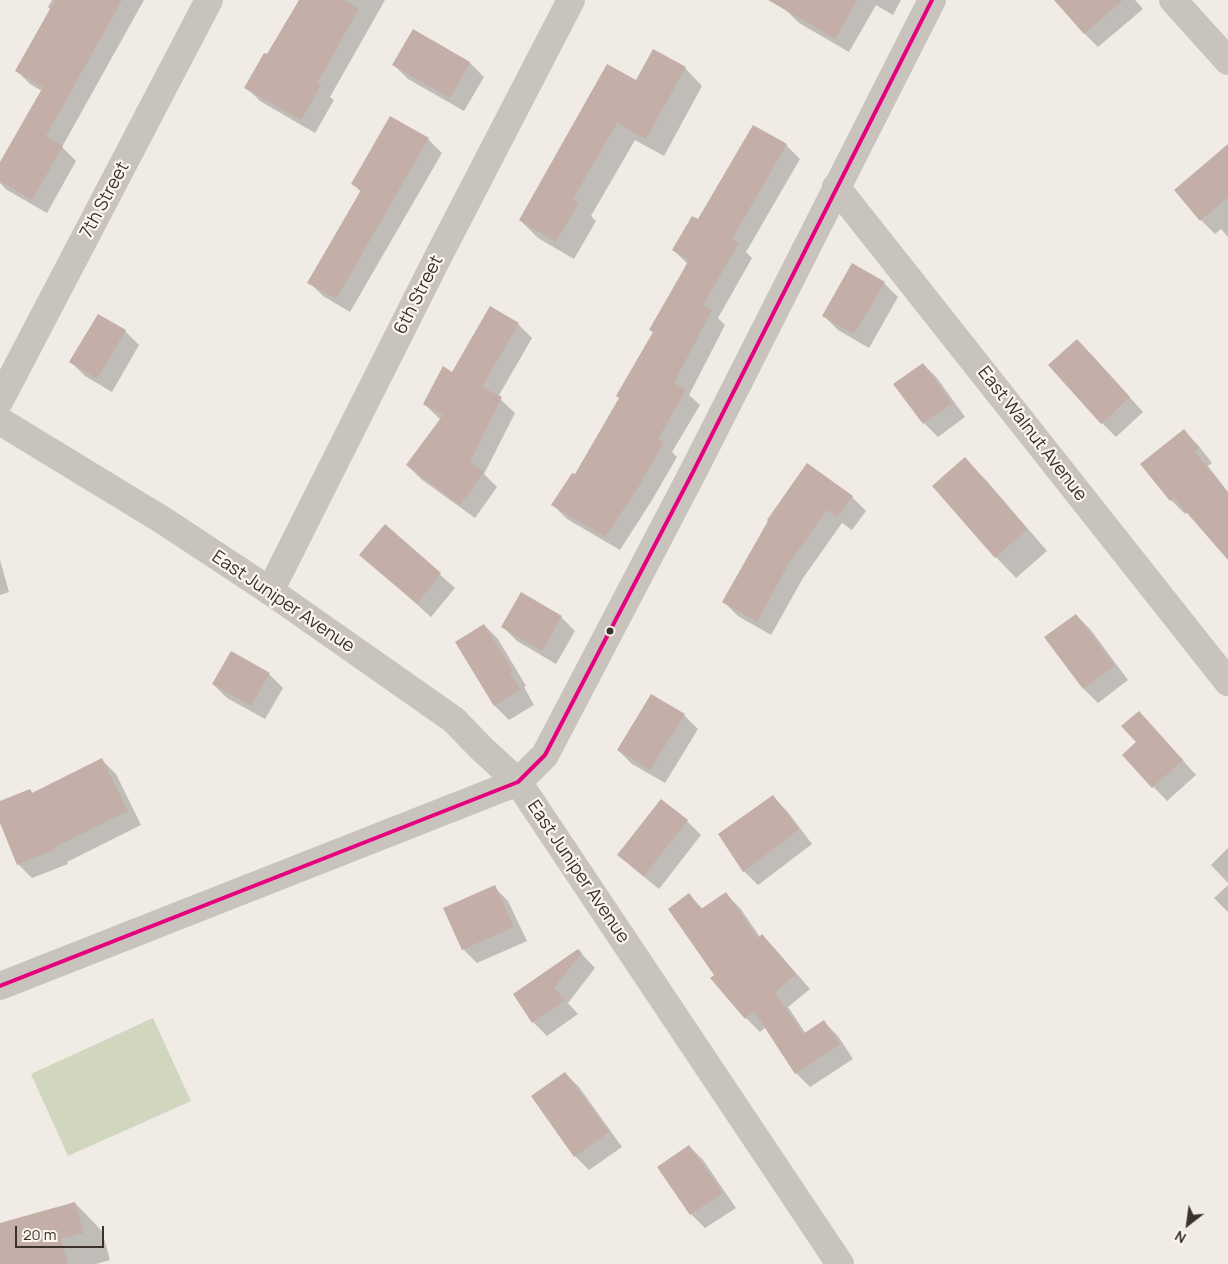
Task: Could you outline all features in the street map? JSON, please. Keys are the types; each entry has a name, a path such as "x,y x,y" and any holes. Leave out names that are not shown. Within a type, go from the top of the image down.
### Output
{"street":[{"name":"7th Street","path":"0,400 209,0"},
{"name":"6th Street","path":"270,591 442,248 571,0"},
{"path":"0,986 518,782 545,755 693,472 932,0"},
{"path":"1173,0 1228,61"},
{"name":"East Walnut Avenue","path":"836,187 1228,682"},
{"name":"East Juniper Avenue","path":"0,421 164,521 270,591 454,720 518,782 840,1264"}],"green space":[{"path":"153,1018 191,1101 68,1156 31,1074"}],"building":[{"path":"55,0 122,0 46,136 63,146 32,200 0,181 0,162 43,87 15,71"},
{"path":"299,0 344,0 359,9 317,83 321,85 301,120 244,88 264,53 267,54"},
{"path":"768,0 857,0 835,39"},
{"path":"1054,0 1123,0 1084,34"},
{"path":"413,29 470,62 450,98 392,65"},
{"path":"653,49 686,67 646,139 617,123 573,199 579,202 556,242 519,220 607,64 636,80"},
{"path":"390,116 429,138 336,299 307,283 361,190 351,184"},
{"path":"753,125 787,144 732,239 739,243 703,305 712,310 674,383 686,390 658,439 664,442 639,486 605,537 551,505 572,473 575,474 619,398 616,396 653,332 649,330 689,260 672,250 692,216 698,219"},
{"path":"1228,144 1228,197 1200,221 1174,190"},
{"path":"852,263 885,282 854,334 822,316"},
{"path":"490,306 519,323 482,387 502,397 470,462 484,472 460,505 406,465 443,415 423,404 443,366 452,372"},
{"path":"98,314 126,330 97,379 69,362"},
{"path":"1077,339 1130,397 1101,424 1048,365"},
{"path":"923,363 952,403 923,424 893,384"},
{"path":"1184,429 1199,448 1195,452 1228,493 1228,560 1174,498 1170,501 1140,464"},
{"path":"965,457 1027,529 995,558 932,486"},
{"path":"807,463 853,496 837,517 827,510 789,563 757,622 722,602 767,520"},
{"path":"385,524 441,573 417,604 359,555"},
{"path":"521,592 562,616 542,651 501,627"},
{"path":"1076,614 1115,666 1083,689 1044,637"},
{"path":"484,624 513,671 510,673 521,690 494,706 455,642"},
{"path":"231,651 270,673 251,706 212,684"},
{"path":"651,694 685,714 650,770 617,750"},
{"path":"1139,711 1183,760 1152,788 1122,755 1136,742 1121,726"},
{"path":"102,758 128,811 53,848 54,850 17,865 0,823 0,801 30,789 32,793"},
{"path":"773,795 799,829 743,872 718,834"},
{"path":"661,799 688,820 644,876 617,855"},
{"path":"495,885 514,927 462,950 443,908"},
{"path":"726,892 758,938 762,934 796,974 775,993 803,1034 824,1020 840,1044 795,1074 754,1011 745,1019 710,978 714,975 668,909 689,893 701,909"},
{"path":"578,949 582,953 554,988 565,1000 532,1023 513,994"},
{"path":"565,1072 609,1132 574,1157 531,1096"},
{"path":"689,1145 723,1193 690,1215 657,1167"},
{"path":"75,1202 84,1233 61,1239 68,1264 0,1264 0,1223"}],"transit line":[{"path":"0,986 518,782 545,755 693,472 932,0"}]}
